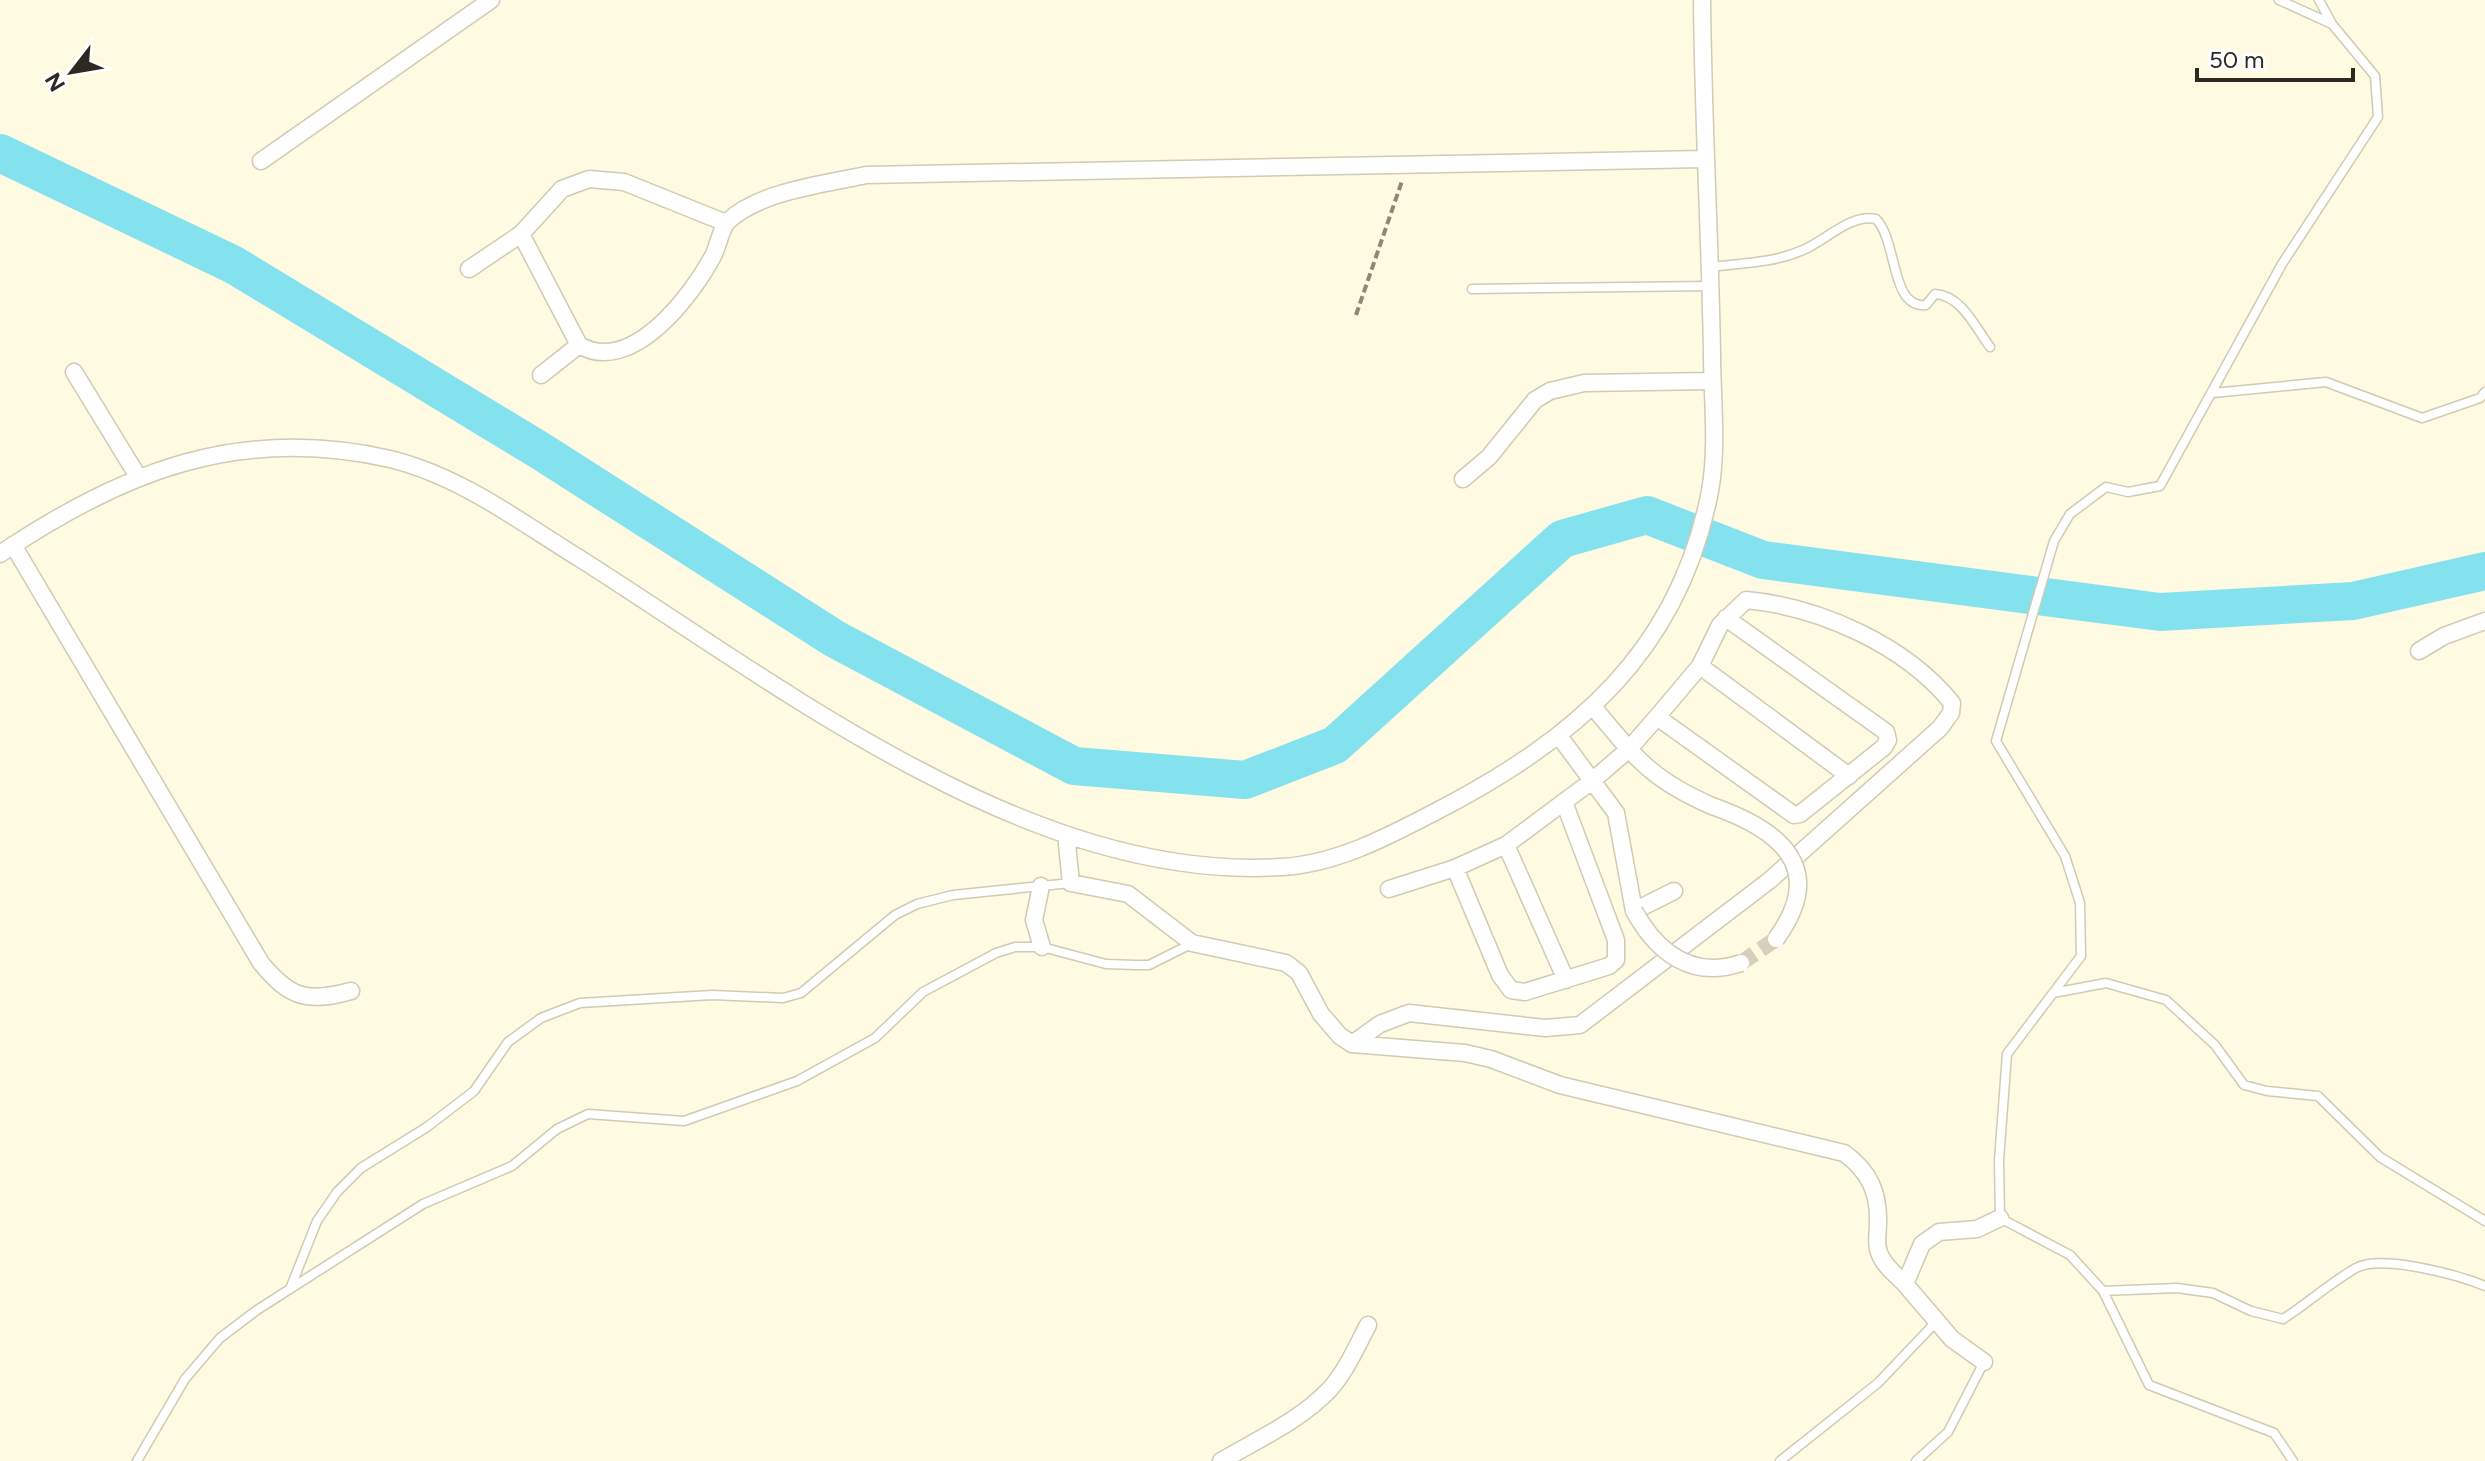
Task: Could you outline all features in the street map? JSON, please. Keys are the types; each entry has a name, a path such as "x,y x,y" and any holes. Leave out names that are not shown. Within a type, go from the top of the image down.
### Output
{"street":[{"path":"261,161 491,0"},
{"path":"351,991 322,999 304,997 280,986 261,963 7,550 137,475 235,449 302,446 391,459 472,491 836,724 925,774 1066,835 1172,862 1285,867 1344,855 1406,827 1481,787 1559,736 1594,708 1641,654 1672,604 1696,550 1712,484 1711,267 1703,159 1702,0"},
{"path":"521,234 579,345 605,355 629,349 648,337 701,277 726,223 778,193 866,175 1703,159"},
{"path":"469,269 521,234 562,189 589,179 624,182 726,223"},
{"path":"541,375 579,345"},
{"path":"74,372 137,475"},
{"path":"1463,479 1489,457 1535,400 1550,391 1584,383 1712,381"},
{"path":"1352,1044 1380,1024 1409,1013 1545,1028 1580,1025 1770,880 1940,728 1951,713 1952,703 1939,687 1869,637 1835,618 1746,600 1726,618 1700,666 1657,717 1629,749 1592,781 1506,845 1455,868 1389,889"},
{"path":"1657,717 1794,815 1884,747 1888,740 1886,732 1726,618"},
{"path":"2419,651 2444,636 2485,621"},
{"path":"1700,666 1849,776"},
{"path":"1594,708 1646,769 1672,789 1745,818 1779,838 1795,867 1796,902 1776,939"},
{"path":"1559,736 1616,813 1634,911 1651,941 1678,961 1727,968 1741,963"},
{"path":"1455,868 1506,986 1511,990 1525,992 1609,966 1618,951 1564,802"},
{"path":"1066,835 1071,883 1128,894 1192,943 1286,963 1299,973 1321,1014 1340,1036 1352,1044 1465,1053 1560,1085 1844,1153 1861,1165 1872,1182 1877,1198 1878,1249 1883,1261 1936,1322 1984,1362"},
{"path":"1506,845 1566,980"},
{"path":"1041,886 1034,920 1042,947"},
{"path":"1634,911 1674,891"},
{"path":"1905,1284 1922,1244 1939,1232 1977,1229 2000,1218"},
{"path":"1221,1461 1321,1397 1341,1375 1368,1325"}],"lane":[{"path":"2279,0 2332,24"},
{"path":"2294,1460 2274,1433 2149,1385 2103,1291 2070,1255 2000,1218 1999,1160 2007,1054 2081,956 2080,903 2065,856 1996,741 2023,657 2040,581 2054,541 2070,514 2106,487 2128,492 2160,486 2282,264 2378,117 2375,76 2332,24 2319,0"},
{"path":"1711,267 1780,259 1852,222 1866,217 1876,219 1890,241 1897,277 1908,301 1916,306 1926,305 1935,294 1945,294 1958,303 1990,347"},
{"path":"1472,289 1711,286"},
{"path":"2213,393 2326,382 2422,418 2480,398 2485,392"},
{"path":"290,1289 317,1221 337,1192 361,1168 474,1091 508,1042 541,1018 580,1003 712,995 783,998 801,993 895,915 917,904 953,895 1071,883"},
{"path":"137,1461 185,1379 220,1338 423,1204 512,1166 557,1129 588,1114 684,1121 797,1081 875,1038 923,992 1005,950 1042,947 1106,964 1149,965 1192,943"},
{"path":"2052,993 2106,983 2166,1000 2215,1045 2244,1085 2267,1091 2318,1096 2380,1157 2485,1221"},
{"path":"2103,1291 2177,1288 2213,1293 2251,1311 2283,1319 2358,1267 2404,1266 2448,1272 2485,1286"},
{"path":"1780,1461 1878,1383 1936,1322"},
{"path":"1916,1461 1948,1432 1984,1362"}],"path":[{"path":"1356,315 1407,165"}],"waterway":[{"path":"0,153 234,265 539,450 835,639 1074,766 1245,780 1335,745 1562,539 1647,515 1763,560 2160,612 2353,601 2485,571"}],"tunnel":[{"path":"1741,963 1776,939"}]}
